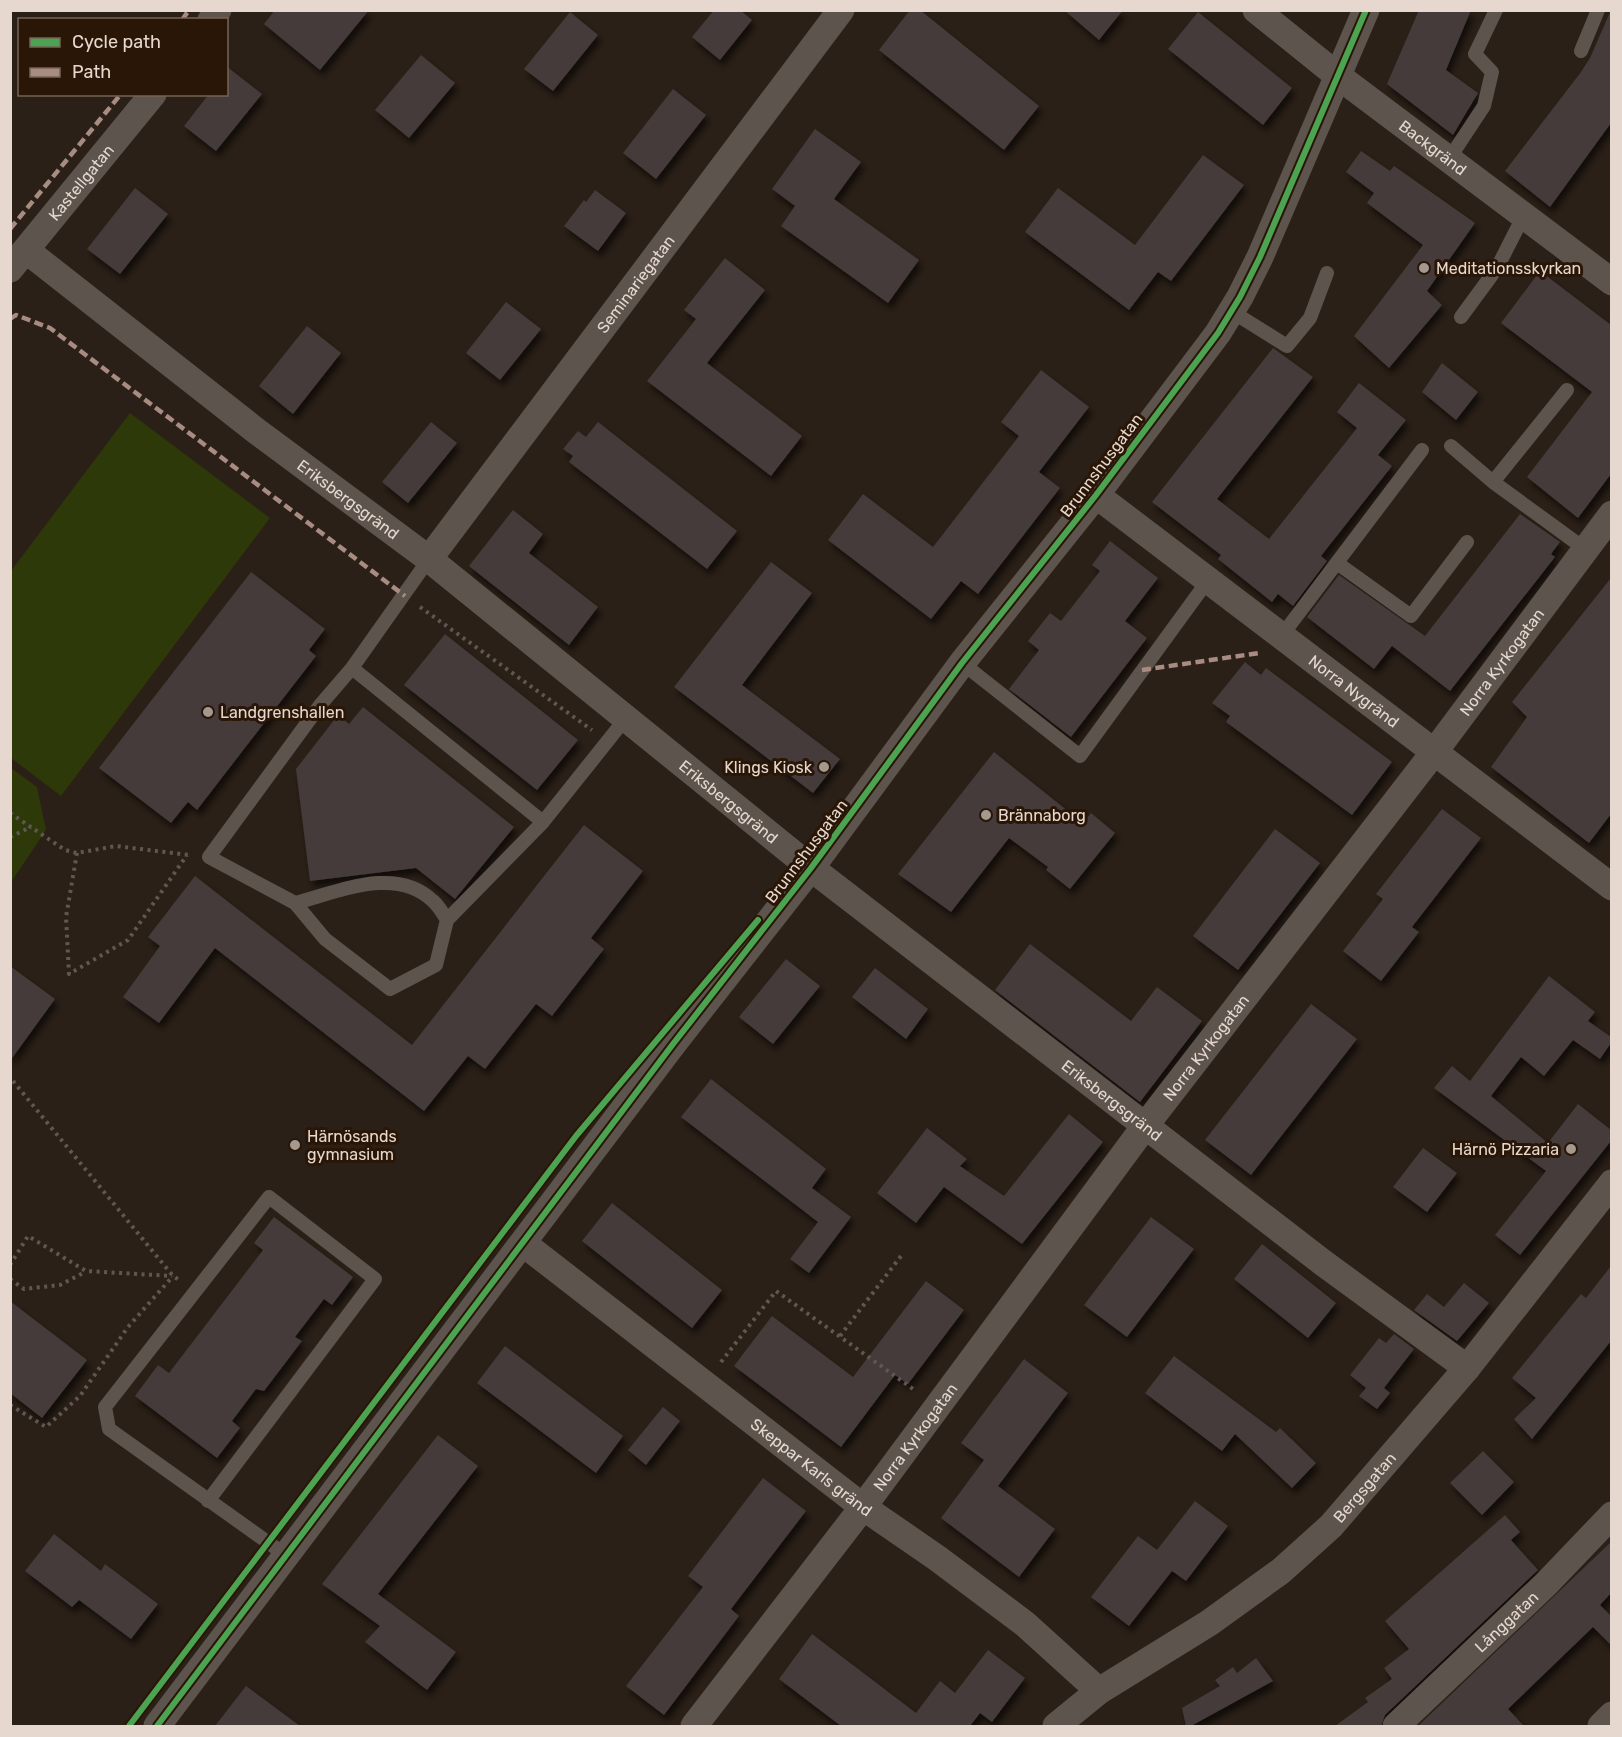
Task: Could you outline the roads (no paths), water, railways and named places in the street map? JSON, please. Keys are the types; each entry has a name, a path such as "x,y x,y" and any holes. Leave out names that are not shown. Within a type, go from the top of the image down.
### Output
{"street":[{"name":"Seminariegatan","path":"429,559 841,10"},
{"name":"Backgränd","path":"1256,10 1338,76 1611,282"},
{"name":"Brunnshusgatan","path":"157,1726 524,1244 673,1044 812,868 962,663 1096,495 1231,311 1260,256 1366,10"},
{"name":"Kastellgatan","path":"19,260 151,96"},
{"name":"Eriksbergsgränd","path":"19,260 429,559 812,868 1322,1262 1467,1368"},
{"name":"Norra Nygränd","path":"1096,495 1286,637 1611,887"},
{"name":"Norra Kyrkogatan","path":"694,1726 863,1507 1145,1126 1435,751 1611,514"},
{"name":"Bergsgatan","path":"1056,1726 1099,1691 1209,1623 1281,1571 1331,1526 1467,1368 1611,1183"},
{"name":"Skeppar Karls gränd","path":"524,1244 863,1507 937,1558 1025,1624 1099,1691"},
{"name":"Långgatan","path":"1396,1726 1546,1584 1611,1515"},
{"path":"1601,1726 1611,1715"}],"lane":[{"path":"1449,159 1484,106 1492,72 1475,54 1496,10"},
{"path":"1581,51 1598,10"},
{"path":"1461,317 1497,268 1524,215"},
{"path":"1231,311 1287,346 1310,318 1327,273"},
{"path":"1493,482 1567,390"},
{"path":"1451,446 1493,482 1585,549"},
{"path":"1286,637 1289,626 1422,450"},
{"path":"1337,563 1411,616 1467,542"},
{"path":"429,559 352,668 321,704 209,857 295,903 325,939 390,989 436,965 447,920 543,822 626,718"},
{"path":"962,663 1080,756 1209,579"},
{"path":"352,668 543,822"},
{"path":"295,903 375,882 407,885 433,901 447,920"},
{"path":"208,1501 375,1279 269,1197 105,1407 109,1429 208,1501 287,1556"}],"place":[{"name":"Meditationsskyrkan","path":"1424,268"},
{"name":"Landgrenshallen","path":"208,712"},
{"name":"Klings Kiosk","path":"824,767"},
{"name":"Brännaborg","path":"986,815"},
{"name":"Härnösands gymnasium","path":"295,1145"},
{"name":"Härnö Pizzaria","path":"1571,1149"}]}
